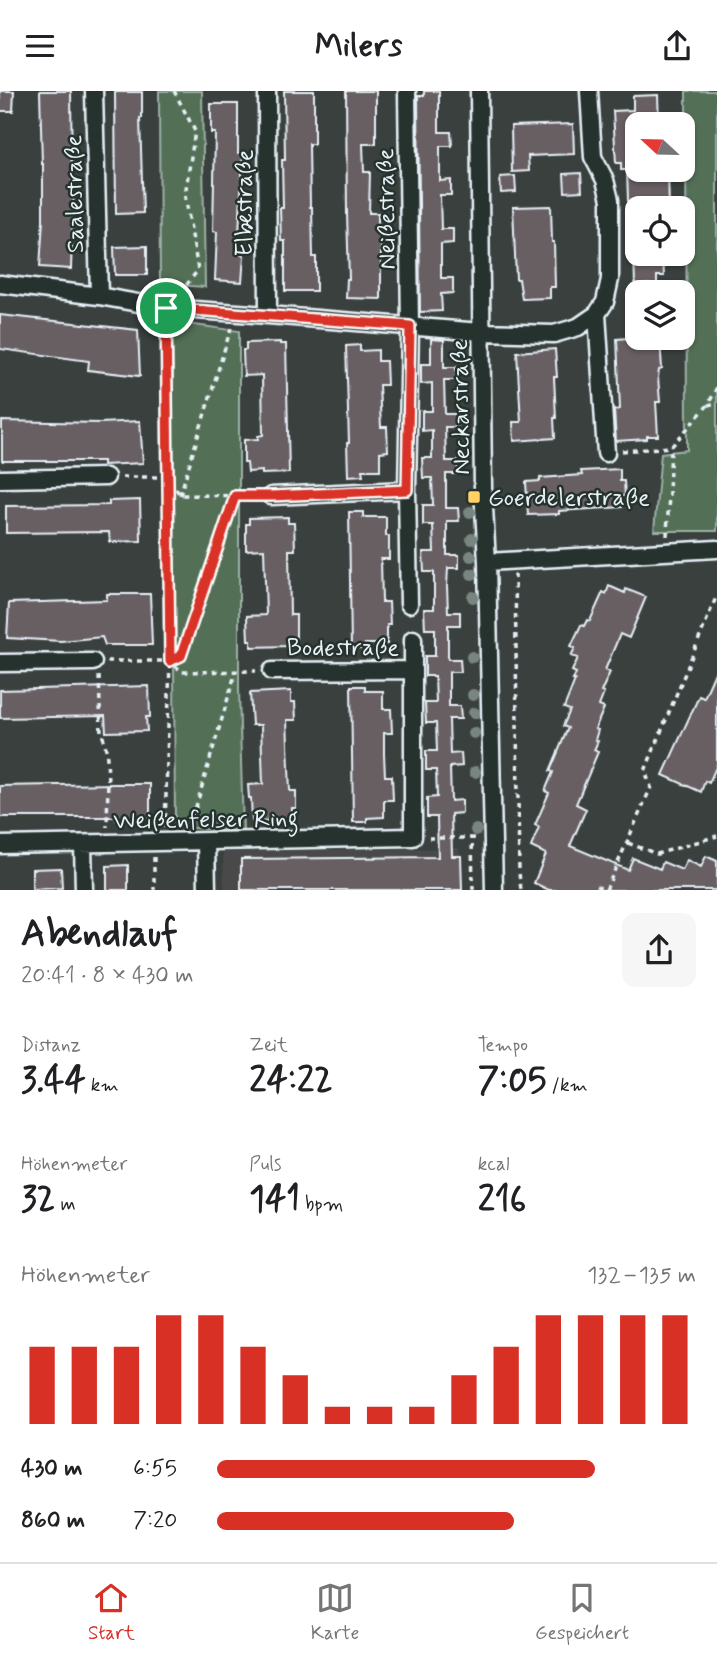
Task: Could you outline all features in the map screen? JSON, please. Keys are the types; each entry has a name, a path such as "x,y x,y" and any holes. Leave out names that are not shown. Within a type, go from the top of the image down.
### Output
{"street":[{"name":"Saalestraße","path":"94,91 99,296"},
{"name":"Elbestraße","path":"267,91 268,315"},
{"name":"Neißestraße","path":"407,91 410,326"},
{"name":"Neckarstraße","path":"479,91 481,332 494,890"},
{"path":"0,284 99,296 166,308 481,332 554,334 578,327 597,314 605,302 610,279 610,200 605,180 593,157 589,91"},
{"path":"597,314 606,453"},
{"path":"410,326 407,490 410,604"},
{"path":"0,479 106,477"},
{"path":"271,496 407,490"},
{"path":"487,562 717,549"},
{"path":"413,639 413,837"},
{"path":"0,663 93,662"},
{"name":"Bodestraße","path":"272,671 414,670"},
{"name":"Weißenfelser Ring","path":"0,845 413,837"},
{"path":"205,842 206,890"},
{"path":"83,844 84,890"}],"path":[{"path":"154,890 154,858 165,843 170,661 166,308 198,270 185,194 195,131 174,91"},
{"path":"180,495 235,313"},
{"path":"666,551 671,447 708,405 717,387"},
{"path":"708,405 717,403"},
{"path":"606,453 671,447"},
{"path":"106,477 167,477"},
{"path":"167,477 180,495"},
{"path":"180,495 271,496"},
{"path":"106,844 107,766 105,739 101,733 99,677 93,662 170,661 181,656 235,496"},
{"path":"514,560 521,890"},
{"path":"596,886 606,890 628,843 651,787 645,771 717,595"},
{"path":"170,661 182,672 272,671"},
{"path":"187,843 236,671"},
{"path":"628,843 657,854 717,836"},
{"path":"413,837 492,838"},
{"path":"472,838 473,890"}],"shaded area":[{"path":"459,848 462,890 224,890 223,852"}],"green space":[{"path":"159,91 202,91 205,287 160,284"},
{"path":"686,91 717,91 717,531 654,531 661,453 687,450 687,350 695,350 695,280 687,280 686,266 695,266 695,196 686,196 686,182 695,182 695,112 686,112"},
{"path":"172,322 239,331 239,690 243,831 175,827"}],"building":[{"path":"0,91 14,91 13,111 0,111"},
{"path":"40,91 71,91 74,181 71,269 40,267 43,164"},
{"path":"284,91 314,91 314,144 309,144 316,291 285,291 285,241 281,241 280,208 283,208 282,160 285,160"},
{"path":"346,91 376,91 376,144 363,144 364,172 370,172 369,213 378,213 378,230 381,230 381,299 346,298 349,279"},
{"path":"424,91 439,91 439,132 451,132 452,146 440,146 440,181 451,180 451,195 440,195 441,229 453,229 453,243 441,244 441,278 453,278 453,293 441,294 442,311 420,312 418,96 424,96"},
{"path":"115,92 142,92 140,118 143,213 116,214"},
{"path":"658,95 659,112 625,112 625,170 621,170 621,163 616,163 613,111 633,110 633,96"},
{"path":"211,104 238,104 238,153 243,153 238,254 244,255 242,282 215,280 215,133 211,133"},
{"path":"573,124 574,154 528,156 529,171 512,172 511,126"},
{"path":"581,173 582,191 565,192 564,174"},
{"path":"515,176 516,192 501,193 500,177"},
{"path":"627,182 668,182 669,196 628,196"},
{"path":"551,206 555,287 550,287 550,298 522,299 519,279 516,279 513,207"},
{"path":"147,246 147,275 115,275 114,247"},
{"path":"634,266 663,266 664,276 657,276 657,280 635,280"},
{"path":"0,315 138,330 140,376 88,370 89,361 0,349"},
{"path":"625,338 625,350 661,350 662,369 659,370 658,377 660,402 656,402 658,436 616,441 614,410 620,409 617,339"},
{"path":"431,339 444,340 444,367 456,367 456,380 444,380 445,414 457,414 457,427 445,427 446,461 458,461 458,474 446,474 446,508 458,508 459,521 447,521 447,555 459,555 459,568 448,568 447,586 448,612 460,612 460,625 448,625 448,659 460,659 461,672 449,672 449,706 460,706 461,719 449,719 450,754 461,753 462,766 450,767 451,801 462,800 462,813 451,814 452,856 461,856 462,890 241,890 241,859 438,857 437,817 427,817 427,798 437,797 436,770 426,770 426,751 437,751 436,723 426,723 425,703 436,703 435,676 425,676 425,656 435,656 435,629 425,629 424,609 434,609 434,572 424,572 423,552 434,552 433,525 423,525 423,505 433,505 432,478 423,478 422,458 432,458 432,430 422,431 422,411 432,411 432,383 421,384 421,364 431,364"},
{"path":"246,343 286,344 289,473 248,472 247,463 244,463 244,440 258,439 258,436 263,435 262,375 244,376 243,350 246,350"},
{"path":"360,345 360,351 378,350 378,361 386,361 387,385 379,385 381,427 387,427 388,451 380,452 380,470 362,470 363,475 348,476 346,346"},
{"path":"555,349 555,438 514,441 513,422 521,422 517,352"},
{"path":"2,421 140,421 143,463 103,465 103,461 2,461"},
{"path":"620,469 620,481 624,481 625,496 621,496 622,507 528,515 526,482 540,481 540,478 582,475 581,471"},
{"path":"140,500 141,541 110,542 109,532 6,533 6,506 109,505 109,501"},
{"path":"349,512 363,512 363,517 386,517 386,536 389,536 389,559 381,559 382,602 389,602 387,644 365,644 365,649 351,649"},
{"path":"288,517 288,523 294,523 295,550 289,550 290,615 296,615 296,639 290,639 290,646 251,647 247,616 266,615 264,549 246,550 246,524 249,524 249,518"},
{"path":"609,586 625,593 626,589 646,597 629,638 620,634 605,670 610,672 601,692 604,693 599,706 604,708 595,729 598,730 595,740 598,741 594,750 598,752 576,804 586,809 570,846 628,870 633,858 660,869 663,862 682,870 687,860 701,867 706,856 717,861 717,890 549,890 534,883 546,854 531,847 539,827 535,825 549,793 545,791 553,772 550,771 568,728 563,726 570,710 564,708 575,680 576,673 572,671 578,658 571,656 575,648 571,646 581,625 584,626 587,620 590,621 603,592 606,594"},
{"path":"107,594 150,594 152,645 105,645 102,637 61,641 7,638 9,603 107,600"},
{"path":"717,668 717,765 709,783 705,781 701,792 663,775 699,696 704,698"},
{"path":"149,686 150,717 146,717 147,731 106,732 105,716 0,718 0,690"},
{"path":"351,686 365,686 365,691 383,691 383,709 391,709 392,733 384,733 384,754 385,776 392,776 393,800 384,800 384,817 367,818 367,822 353,822"},
{"path":"291,691 296,720 287,720 290,791 296,791 296,808 292,808 292,820 252,821 248,785 263,784 261,725 252,725 250,693"},
{"path":"150,784 150,819 0,817 0,786"},
{"path":"128,865 128,890 107,890 107,866"},
{"path":"61,868 62,888 32,889 32,869"}],"place":[{"name":"Goerdelerstraße","path":"474,497"}],"route":[{"path":"166,308 410,326 407,490 235,496 181,656 170,661 167,477 166,308"}]}
